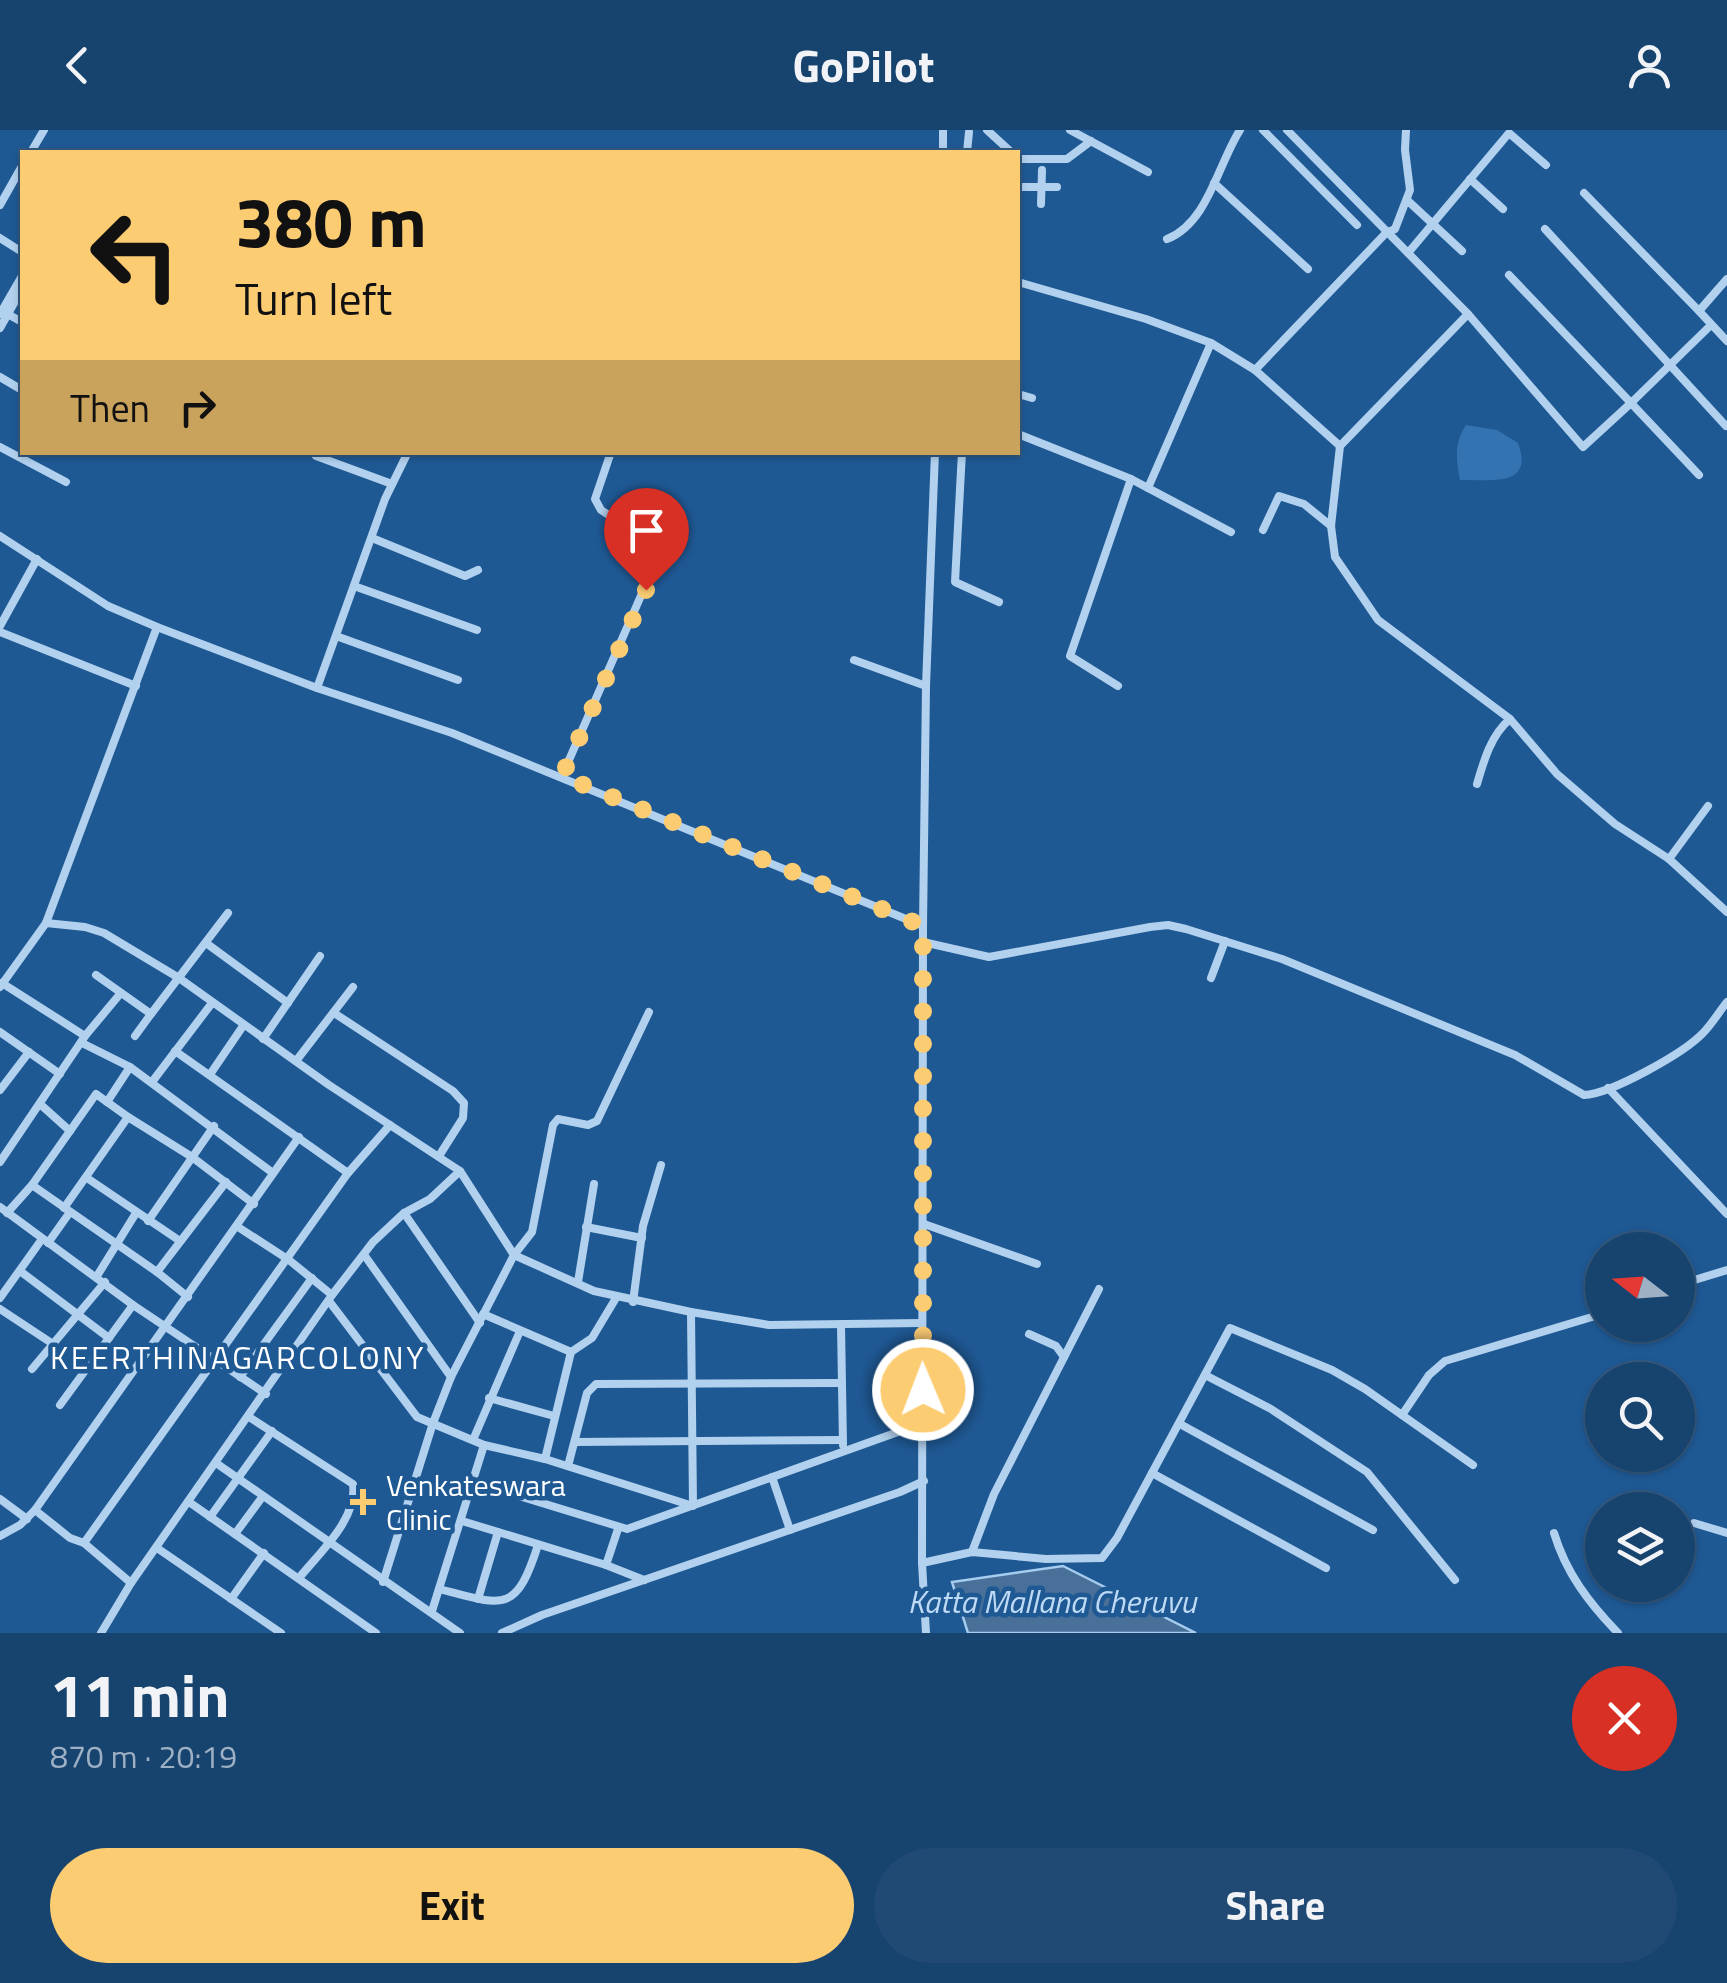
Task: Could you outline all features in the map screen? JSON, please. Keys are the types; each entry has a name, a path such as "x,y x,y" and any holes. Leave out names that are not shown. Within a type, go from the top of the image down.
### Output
{"street":[{"path":"987,130 1009,150"},
{"path":"1070,130 1148,172"},
{"path":"1167,239 1182,233 1214,183 1240,130"},
{"path":"1263,130 1357,225"},
{"path":"1286,130 1468,314 1583,447 1711,325"},
{"path":"1254,370 1386,233 1395,230 1410,190 1404,150 1406,130"},
{"path":"1408,253 1509,134 1546,165"},
{"path":"1020,159 1067,158 1091,141"},
{"path":"0,205 20,170"},
{"path":"1041,204 1042,170"},
{"path":"1470,179 1503,209"},
{"path":"1214,183 1308,269"},
{"path":"1020,187 1056,187"},
{"path":"1584,193 1727,341"},
{"path":"1407,200 1462,251"},
{"path":"1546,230 1726,426"},
{"path":"1509,276 1699,475"},
{"path":"1699,311 1727,279"},
{"path":"0,328 2,312 20,280"},
{"path":"1020,283 1211,342 1254,370 1340,446"},
{"path":"2,312 20,291"},
{"path":"1468,314 1340,446 1331,526 1335,556 1378,620 1510,719 1557,774 1615,824 1669,859 1727,912"},
{"path":"1148,488 1211,342"},
{"path":"1020,395 1032,398"},
{"path":"1020,435 1131,479 1231,532"},
{"path":"0,447 66,482"},
{"path":"317,688 392,484 406,455"},
{"path":"562,776 661,550 601,510 595,499 610,455"},
{"path":"926,1633 922,1563 923,926 926,686 936,455"},
{"path":"962,455 955,582 1000,602"},
{"path":"316,456 392,484"},
{"path":"1118,686 1070,656 1131,479"},
{"path":"1263,530 1278,496 1304,504 1331,526"},
{"path":"0,536 108,606 157,627 317,688 452,733 923,926"},
{"path":"372,538 466,576 478,570"},
{"path":"37,559 0,629 136,686"},
{"path":"354,586 476,630"},
{"path":"157,627 46,922 1,985 152,1082 273,1173"},
{"path":"336,636 458,680"},
{"path":"854,660 926,686"},
{"path":"1476,784 1484,757 1500,728 1510,719"},
{"path":"1669,859 1708,806"},
{"path":"135,1036 228,913"},
{"path":"46,922 85,926 104,933 178,978 439,1156 460,1172 514,1255 616,1298 691,1312 769,1324 922,1323"},
{"path":"923,942 989,957 1168,925 1282,959 1515,1055 1578,1093 1589,1095 1692,1042 1727,1002"},
{"path":"1211,978 1225,941"},
{"path":"206,944 288,1003"},
{"path":"263,1039 320,956"},
{"path":"96,975 150,1014"},
{"path":"296,1062 353,986"},
{"path":"1,1160 83,1039 120,994"},
{"path":"152,1082 212,1004"},
{"path":"384,1582 433,1422 451,1377 514,1255 532,1232 555,1121 562,1118 588,1125 597,1121 649,1012"},
{"path":"334,1013 453,1091 464,1103 463,1118 439,1156"},
{"path":"211,1073 244,1026"},
{"path":"0,1032 60,1074"},
{"path":"176,1051 348,1173"},
{"path":"0,1090 29,1052"},
{"path":"107,1102 130,1067"},
{"path":"1608,1088 1727,1214"},
{"path":"254,1204 192,1157 96,1094 32,1185 4,1210 266,1394"},
{"path":"40,1104 70,1132"},
{"path":"0,1298 46,1241 128,1117"},
{"path":"84,1543 348,1173 390,1125"},
{"path":"148,1222 214,1126"},
{"path":"0,1536 35,1510 299,1137"},
{"path":"633,1302 642,1238 660,1165"},
{"path":"100,1633 331,1298 382,1232 460,1172"},
{"path":"87,1178 180,1241"},
{"path":"157,1272 226,1182"},
{"path":"578,1282 594,1184"},
{"path":"32,1185 188,1297"},
{"path":"404,1212 482,1319 571,1352"},
{"path":"32,1369 79,1313 136,1213"},
{"path":"924,1224 1036,1264"},
{"path":"586,1226 642,1238"},
{"path":"238,1227 289,1260 331,1298 412,1413 484,1445 568,1466 632,1490 692,1506"},
{"path":"365,1256 451,1377"},
{"path":"1695,1280 1727,1270"},
{"path":"20,1272 109,1338"},
{"path":"240,1378 312,1278"},
{"path":"972,1552 994,1494 1099,1289"},
{"path":"544,1460 571,1352 592,1338 616,1298"},
{"path":"60,1406 133,1304"},
{"path":"0,1309 54,1344"},
{"path":"691,1312 692,1506"},
{"path":"1402,1415 1430,1375 1446,1361 1585,1319"},
{"path":"841,1325 843,1452"},
{"path":"922,1563 972,1552 1102,1558 1117,1538 1230,1328 1332,1370 1473,1465"},
{"path":"473,1440 520,1331"},
{"path":"1029,1334 1056,1346 1064,1358"},
{"path":"1206,1376 1271,1409 1367,1472 1455,1580"},
{"path":"568,1466 587,1393 596,1384 842,1383"},
{"path":"490,1398 554,1416"},
{"path":"249,1417 353,1484 352,1503 330,1540 299,1578"},
{"path":"474,1482 618,1528 637,1527 923,1423"},
{"path":"1180,1424 1373,1530"},
{"path":"210,1516 272,1431"},
{"path":"575,1442 842,1440"},
{"path":"432,1611 484,1445"},
{"path":"216,1464 460,1633"},
{"path":"1152,1473 1326,1568"},
{"path":"772,1477 790,1530"},
{"path":"502,1633 542,1615 924,1482"},
{"path":"235,1534 263,1496"},
{"path":"0,1499 27,1519"},
{"path":"189,1502 376,1633"},
{"path":"35,1510 61,1532 84,1543 132,1584"},
{"path":"462,1521 644,1580"},
{"path":"1695,1522 1727,1532"},
{"path":"606,1565 618,1528"},
{"path":"478,1599 498,1532"},
{"path":"1554,1533 1566,1566 1583,1593 1618,1633"},
{"path":"440,1588 500,1601 526,1583 538,1545"},
{"path":"158,1548 280,1633"},
{"path":"232,1599 264,1553"}],"shaded area":[{"path":"1466,425 1497,430 1518,443 1522,458 1515,475 1495,480 1460,480 1457,452"}],"water":[{"name":"Katta Mallana Cheruvu","path":"1063,1566 1196,1633 968,1633 952,1582"}],"place":[{"name":"Venkateswara Clinic","path":"363,1502"}],"district":[{"name":"KEERTHINAGARCOLONY","path":"238,1357"}],"route":[{"path":"646,590 562,776 923,926 923,1390"}]}
